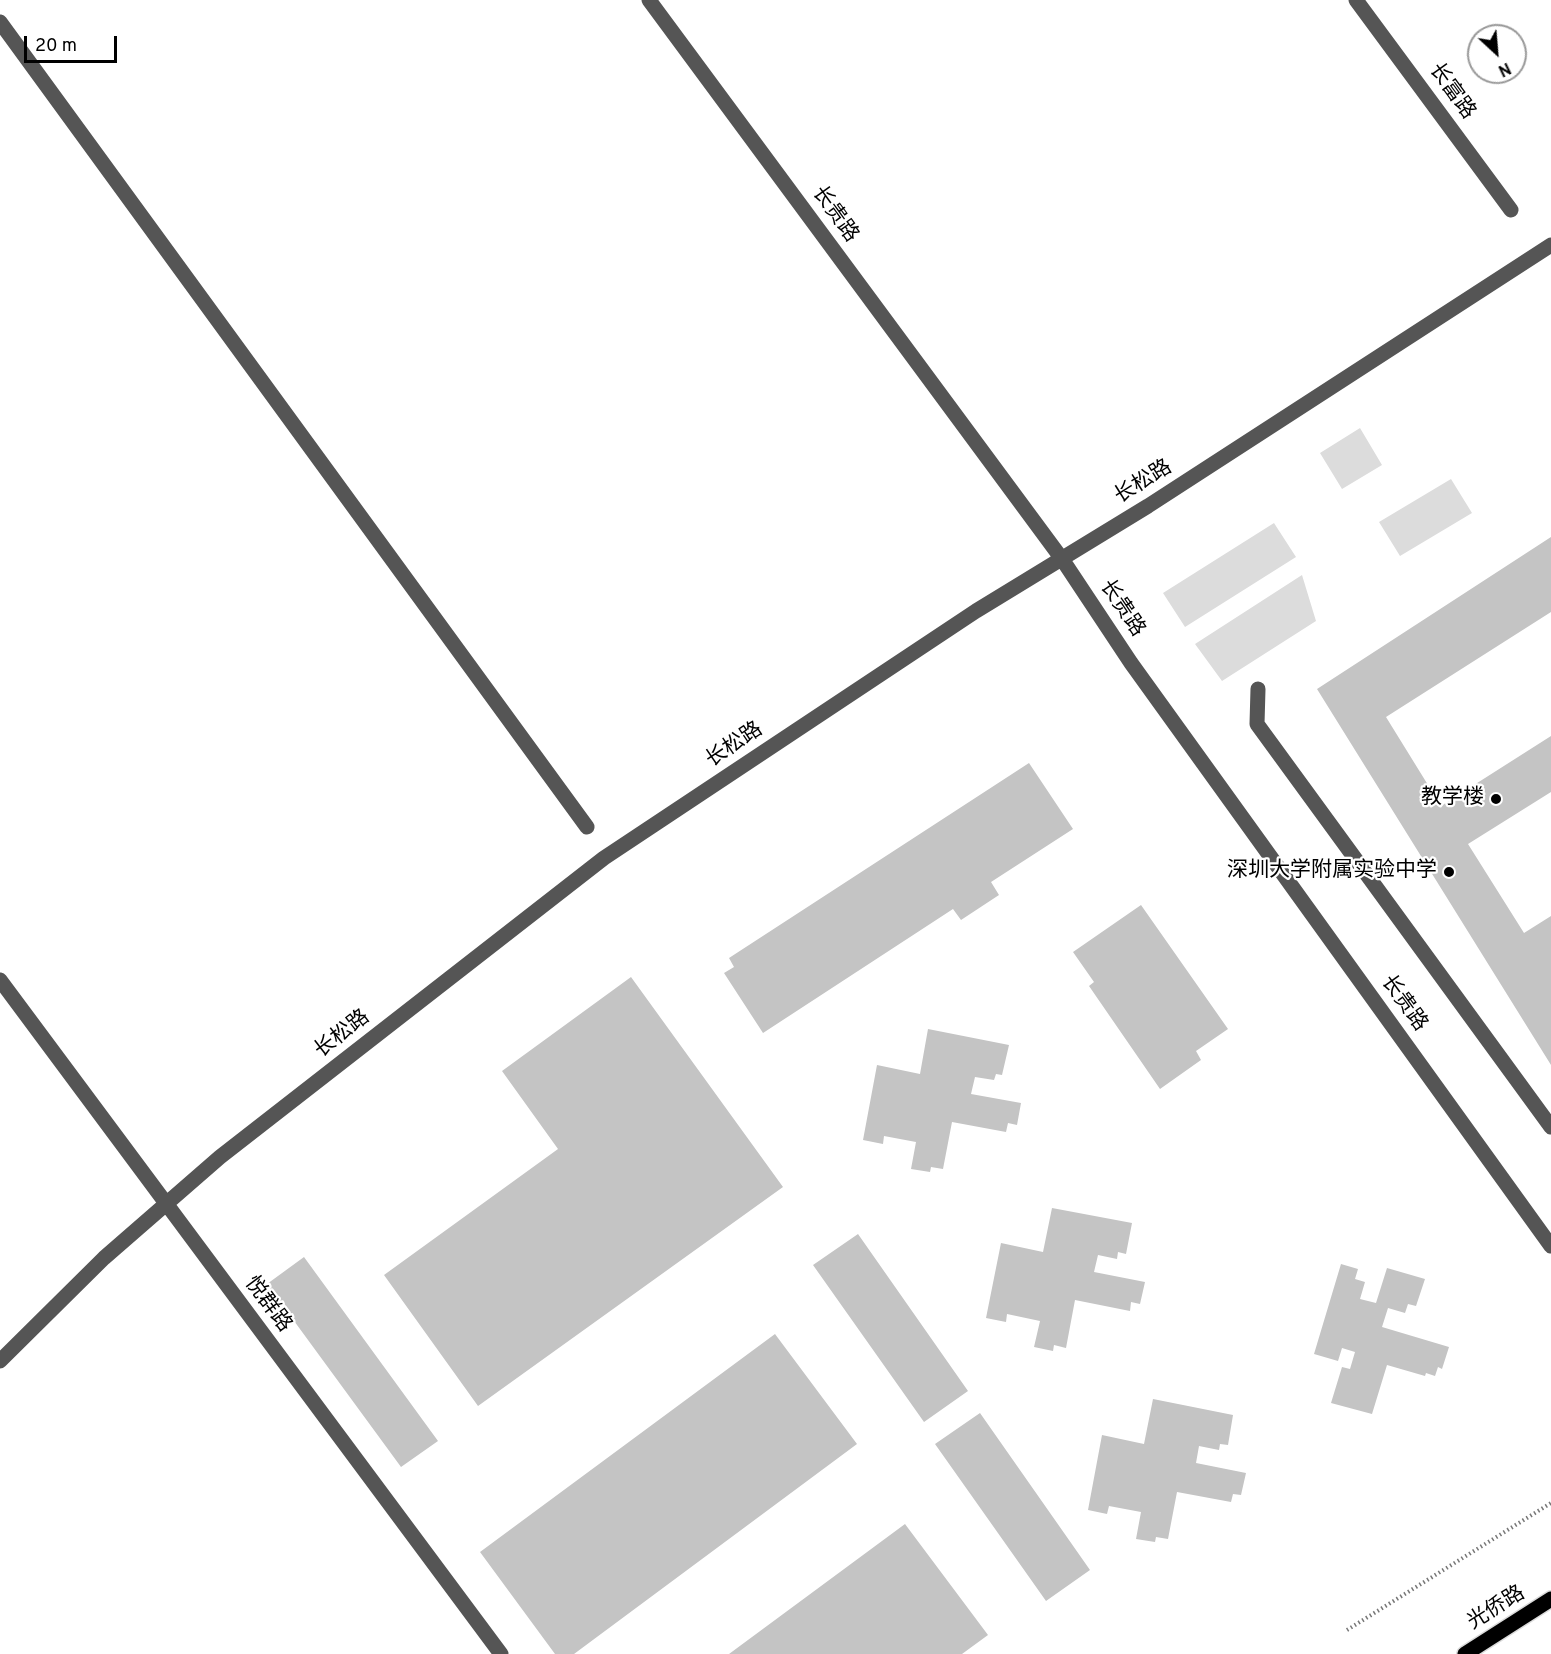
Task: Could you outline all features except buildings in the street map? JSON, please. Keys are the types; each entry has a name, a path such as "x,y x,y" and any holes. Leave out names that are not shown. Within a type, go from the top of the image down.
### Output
{"main road":[{"path":"1531,1612 1551,1591"},
{"name":"光侨路","path":"1465,1654 1551,1599"}],"street":[{"name":"长贵路","path":"649,0 1062,559 1138,672 1551,1246"},
{"name":"长富路","path":"1356,0 1511,210"},
{"path":"0,22 587,827"},
{"name":"长松路","path":"0,1361 104,1258 230,1150 604,858 976,611 1158,500 1551,245"},
{"path":"1258,689 1257,724 1551,1127"},
{"name":"悦群路","path":"0,980 501,1654"}],"path":[{"path":"1347,1630 1551,1503"}],"shaded area":[{"path":"1360,428 1382,465 1342,489 1320,453"},
{"path":"1451,479 1472,513 1400,556 1379,522"},
{"path":"1274,523 1296,557 1185,627 1163,593"},
{"path":"1302,575 1316,621 1222,681 1195,644"}],"place":[{"name":"教学楼","path":"1496,799"},
{"name":"深圳大学附属实验中学","path":"1449,872"}]}
